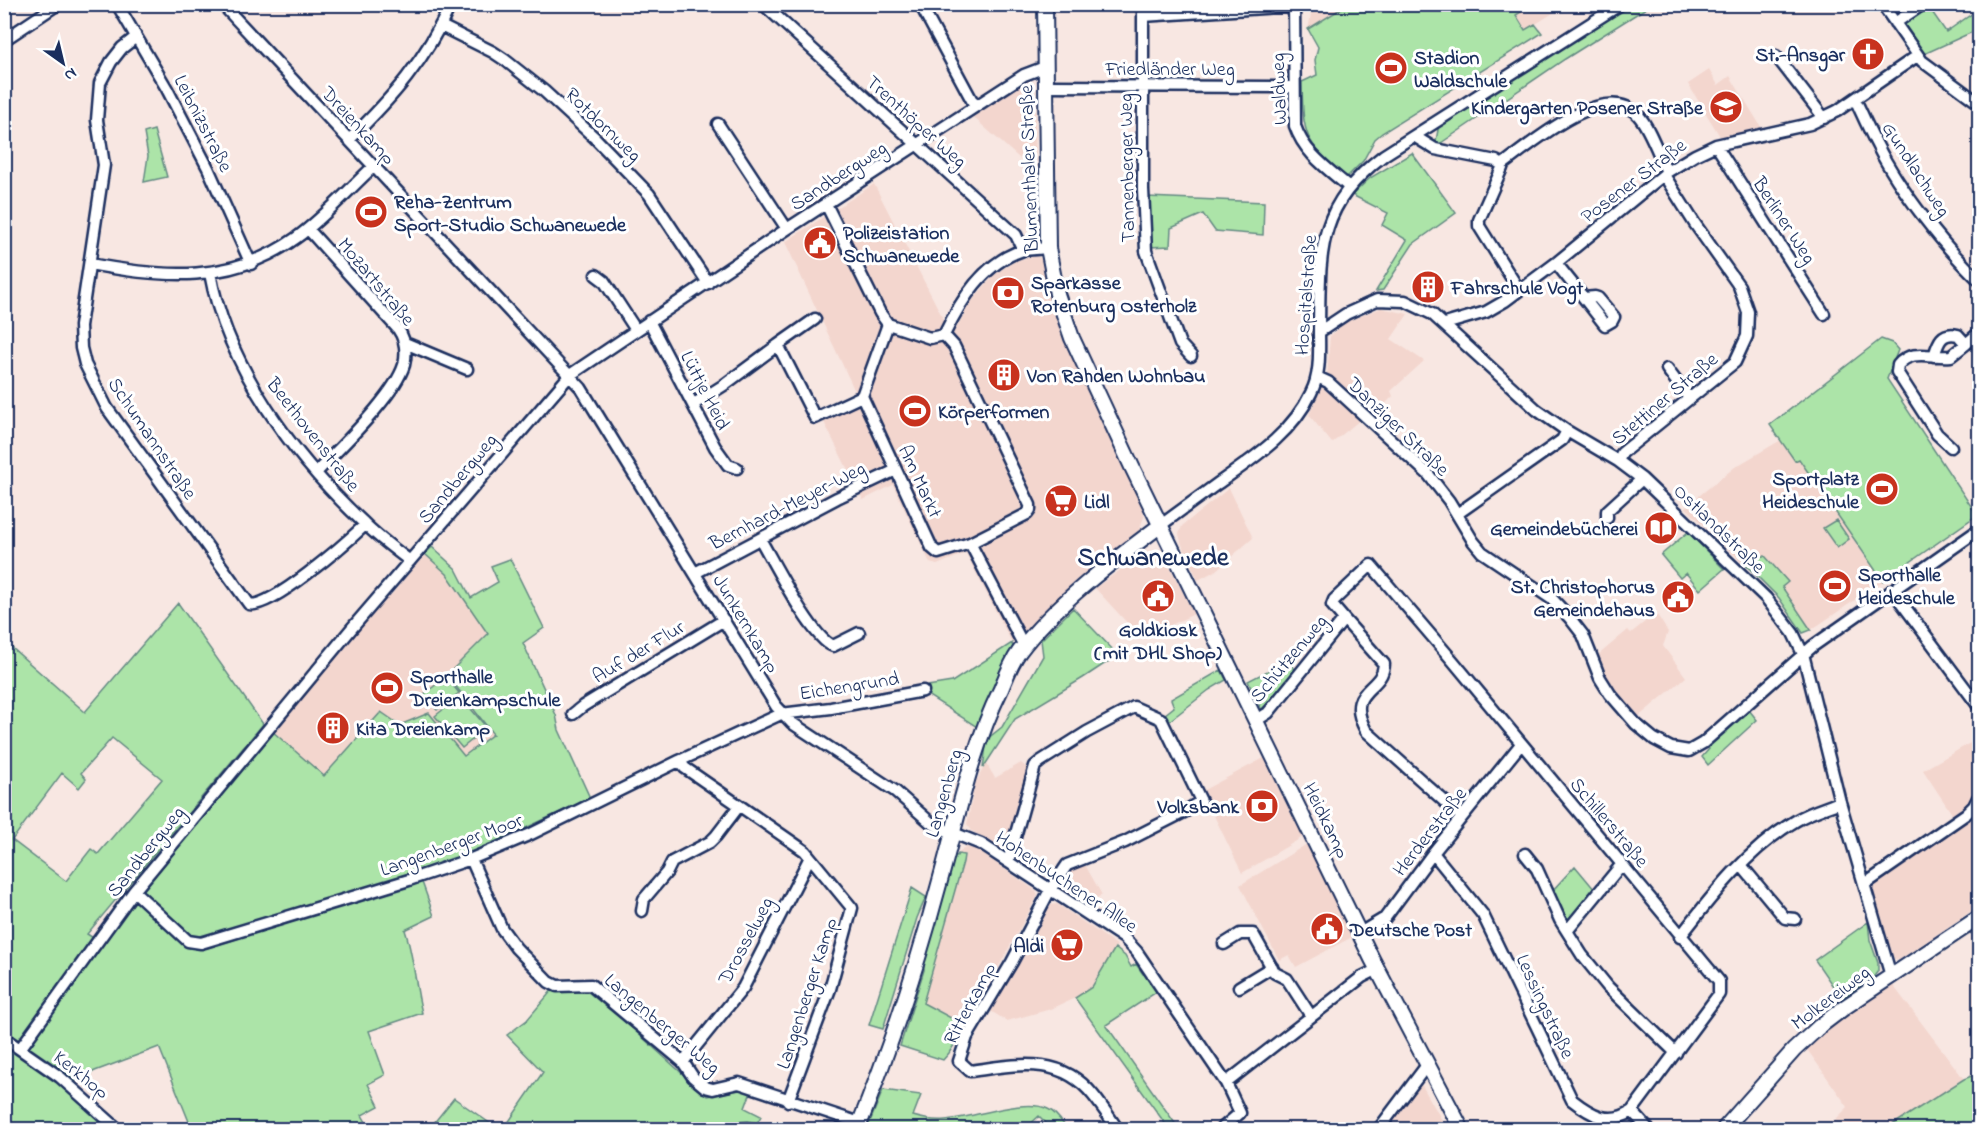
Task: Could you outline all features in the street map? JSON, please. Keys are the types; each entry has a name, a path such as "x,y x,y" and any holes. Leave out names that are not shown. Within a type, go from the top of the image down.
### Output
{"main road":[{"name":"Blumenthaler Straße","path":"1045,4 1048,248 1057,294 1072,338 1161,525"},
{"name":"Langenberg","path":"858,1126 896,1028 911,981 978,743 1017,654 1036,632 1088,583 1161,525"},
{"name":"Heidkamp","path":"1161,525 1360,933 1462,1130"},
{"name":"Molkereiweg","path":"1723,1130 1794,1050 1845,1007 1980,917"}],"street":[{"path":"6,36 58,4"},
{"name":"Leibnizstraße","path":"117,4 167,89 208,168 251,264"},
{"name":"Dreienkamp","path":"222,4 570,375"},
{"path":"349,140 392,97 425,53 451,4"},
{"name":"Trenthöper Weg","path":"763,4 1016,235 1023,250"},
{"path":"920,4 975,106"},
{"name":"Hospitalstraße","path":"1161,525 1249,462 1293,422 1305,405 1317,377 1320,286 1325,235 1337,205 1349,187 1365,170 1414,136 1621,4"},
{"path":"1882,4 1917,56 1980,104"},
{"path":"1895,23 1923,4"},
{"path":"1143,10 1294,5"},
{"name":"Waldweg","path":"1294,5 1295,126 1299,138 1316,158 1349,187"},
{"name":"Tannenberger Weg","path":"1143,10 1143,189 1146,251 1180,344 1191,356"},
{"name":"Rotdornweg","path":"441,26 505,60 596,138 649,194 708,283"},
{"name":"Schumannstraße","path":"136,37 117,55 100,83 97,120 104,165 80,326 81,348 94,385 123,431 249,604 258,605 299,579 365,525"},
{"path":"1776,56 1824,118"},
{"name":"Posener Straße","path":"1445,324 1493,309 1556,263 1666,174 1716,145 1797,128 1824,118 1917,56"},
{"name":"Sandbergweg","path":"20,1049 134,891 410,561 570,375 975,106 1028,72 1045,67"},
{"name":"Friedländer Weg","path":"1045,86 1294,87"},
{"name":"Gundlachweg","path":"1855,99 1877,147 1923,215 1980,281"},
{"name":"Stettiner Straße","path":"1502,165 1576,114 1596,107 1616,105 1624,107 1638,116 1666,174 1695,224 1739,286 1748,312 1747,336 1735,362 1622,453 1618,460"},
{"path":"718,124 787,229"},
{"path":"1414,136 1435,149 1496,161 1502,165 1479,220 1479,226 1519,290"},
{"name":"Berliner Weg","path":"1716,145 1824,314"},
{"path":"90,264 156,274 210,273 251,264 266,257 308,229 373,167"},
{"path":"826,204 880,313 888,324 930,338 944,335 970,290 987,271 1003,259 1023,250 1048,248"},
{"name":"Mozartstraße","path":"308,229 398,329 405,343 404,363 392,387 316,473"},
{"path":"1556,263 1584,298"},
{"name":"Beethovenstraße","path":"210,273 220,319 234,351 271,415 316,473 365,525 410,561"},
{"path":"596,275 604,281 636,330"},
{"name":"Ostlandstraße","path":"1319,332 1359,307 1383,299 1411,303 1432,314 1537,410 1567,431 1618,460 1642,479 1766,598 1793,633 1803,654 1840,802 1891,976"},
{"path":"694,404 815,319"},
{"name":"Lüttje Heid","path":"649,321 715,447 728,465 737,468"},
{"path":"778,345 815,418 862,396 888,324"},
{"path":"1951,447 1937,434 1897,372 1898,365 1908,356 1919,354 1951,356 1980,332"},
{"path":"1934,356 1941,337 1946,334 1958,335 1966,344"},
{"name":"Am Markt","path":"862,396 932,548 938,553 970,543 1027,514 1030,505 954,346 944,335"},
{"path":"405,343 467,369"},
{"path":"1667,369 1689,398"},
{"name":"Junkernkamp","path":"570,375 581,388 781,714 895,791 930,822 952,833"},
{"name":"Danziger Straße","path":"1317,377 1328,382 1428,474 1482,552 1552,599 1569,616 1583,636 1600,678 1610,694 1636,724 1654,739 1671,748 1689,751 1703,743 1803,654 1980,529"},
{"path":"1457,514 1562,440 1567,431"},
{"name":"Bernhard-Meyer-Weg","path":"696,573 837,498 896,470"},
{"path":"1607,518 1607,511 1642,479"},
{"path":"760,539 822,639 833,646 859,633"},
{"path":"970,543 1024,646"},
{"name":"Schützenweg","path":"1257,720 1268,713 1344,619 1332,605 1334,600 1371,565"},
{"name":"Schillerstraße","path":"1371,565 1719,981 1719,994 1632,1111"},
{"path":"1892,590 1980,708"},
{"path":"1344,619 1384,664 1384,671 1361,698 1358,716 1366,731 1462,817"},
{"name":"Auf der Flur","path":"573,714 582,706 724,620"},
{"name":"Eichengrund","path":"781,714 831,708 923,691"},
{"path":"1008,862 1035,766 1087,732 1134,707 1161,719 1202,801 1125,842 1067,865 1050,890"},
{"name":"Langenberger Moor","path":"134,891 188,941 201,943 471,859 541,829 781,714"},
{"name":"Herderstraße","path":"1360,933 1385,918 1433,853 1521,744"},
{"name":"Langenberger Kamp","path":"679,761 685,768 805,851 809,859 849,903 852,913 830,989 788,1101"},
{"path":"1865,884 1966,814 1978,798"},
{"path":"1680,937 1713,894 1741,865 1796,820 1840,802"},
{"path":"642,911 644,899 667,872 672,862 717,836 739,806"},
{"name":"Hohenbuchener Allee","path":"952,833 981,844 1124,938 1137,952 1226,1083"},
{"name":"Lessingstraße","path":"1433,853 1483,915 1572,1100 1595,1116 1624,1117 1632,1111"},
{"path":"1525,854 1538,868 1567,932 1582,954 1608,987 1676,1053"},
{"name":"Langenberger Weg","path":"471,859 502,929 516,948 549,982 557,986 591,985 683,1062 693,1077 705,1087 713,1089 739,1083 858,1126"},
{"name":"Drosselweg","path":"683,1062 742,988 809,859"},
{"path":"1567,932 1622,864"},
{"path":"1741,865 1785,918 1795,919"},
{"name":"Ritterkamp","path":"1050,890 1012,962 967,1037 959,1061 970,1071 1022,1065 1060,1069 1070,1074 1092,1094 1118,1130"},
{"path":"1224,944 1240,934 1253,934 1275,973 1287,979 1311,1016"},
{"path":"1239,987 1272,967"},
{"path":"1220,1130 1240,1113 1226,1083 1362,977 1378,969"},
{"name":"Kerkhop","path":"4,1038 60,1077 119,1130"},
{"path":"1378,1130 1427,1065"},
{"path":"1632,1111 1649,1130"}],"shaded area":[{"path":"1313,5 1347,5 1308,29"},
{"path":"1516,5 1566,5 1526,30 1516,15 1521,11"},
{"name":"Kindergarten Posener Straße","path":"1709,70 1718,85 1730,76 1763,130 1721,138 1688,84"},
{"path":"1027,81 1035,85 1036,173 973,117"},
{"path":"874,184 944,320 955,331 970,303 995,274 1017,260 1037,256 1043,260 1062,329 1143,510 1144,517 1139,530 1075,581 1012,643 966,553 937,565 930,563 893,485 863,500 823,420 860,402 785,242"},
{"path":"1381,308 1408,314 1391,339 1424,361 1391,391 1393,396 1371,419 1366,415 1332,443 1309,415 1327,375 1330,336 1346,322"},
{"path":"1781,440 1795,461 1799,459 1883,581 1811,630 1803,633 1779,598 1685,507 1735,467"},
{"path":"1229,488 1253,538 1215,571 1198,580 1179,534 1182,526"},
{"path":"1147,551 1164,556 1194,614 1142,639 1095,588"},
{"path":"425,554 448,574 488,634 447,675 493,733 464,756 429,713 400,725 381,712 324,776 272,731 388,593 391,595"},
{"path":"1656,613 1668,632 1663,646 1686,677 1637,718 1608,684 1597,656 1628,630 1631,633"},
{"path":"1979,738 1979,906 1899,960 1895,959 1891,955 1867,878 1954,817 1923,770"},
{"path":"1264,758 1303,837 1242,873 1202,791"},
{"path":"986,763 995,778 1021,763 1031,771 1008,845 1002,850 972,831 967,824 975,784"},
{"path":"1307,844 1354,936 1296,967 1289,955 1279,960 1240,885"},
{"path":"965,847 976,849 1036,891 1038,895 966,1026 923,1004 963,862 964,856 958,854"},
{"path":"1084,863 1102,895 1084,905 1062,891 1060,885 1069,869"},
{"path":"1057,904 1117,945 1092,987 1051,1009 1007,1021 989,1010 1043,916 1051,905"},
{"path":"1892,984 1964,1079 1886,1129 1826,1129 1848,1107 1806,1048 1828,1028"},
{"path":"1420,1082 1447,1129 1385,1130"}],"green space":[{"name":"Stadion Waldschule","path":"1347,5 1516,5 1521,12 1516,15 1525,30 1535,24 1542,33 1382,133 1375,139 1363,161 1348,176 1344,176 1321,154 1308,136 1303,115 1302,82 1317,75 1315,60 1318,47 1308,29"},
{"path":"1629,5 1651,5 1565,59 1438,145 1436,141 1439,124"},
{"path":"1928,6 1946,32 1979,9 1979,29 1924,54 1905,25 1906,21"},
{"path":"154,130 167,177 144,182 148,156 144,133"},
{"path":"1412,153 1456,213 1413,244 1383,290 1376,291 1407,240 1382,225 1388,213 1352,195 1370,178"},
{"path":"1147,197 1264,202 1263,235 1215,231 1203,214 1171,228 1170,246 1149,247"},
{"name":"Sportplatz Heideschule","path":"1881,339 1892,343 1898,350 1887,379 1977,515 1883,581 1799,459 1795,461 1770,425"},
{"path":"1836,520 1849,539 1837,548 1823,528"},
{"path":"1688,532 1724,569 1700,590 1686,573 1680,578 1661,555"},
{"path":"432,547 456,569 471,598 498,582 491,566 510,559 544,628 523,643 590,798 472,853 205,939 207,948 422,882 434,916 405,930 422,1013 369,1031 385,1075 368,1084 379,1106 362,1115 370,1129 192,1129 159,1047 95,1071 65,1086 111,1129 5,1129 4,641 85,712 178,603 263,724 87,934 101,943 272,731 324,776 381,712 400,725 429,713 464,756 493,734 447,675 488,634 447,574 425,554","holes":["112,738 162,779 98,854 91,849 66,881 12,840 62,773 79,788 86,779 81,773"]},
{"path":"1757,556 1765,556 1788,582 1782,587 1811,630 1803,633 1779,598 1745,564"},
{"path":"1073,608 1118,655 1015,719 983,768 987,739 1002,727 1043,656 1041,640"},
{"path":"1012,643 1014,654 1006,665 977,727 927,695 921,687 952,682"},
{"path":"1287,661 1297,671 1271,702 1261,709 1248,681"},
{"path":"1221,670 1226,680 1209,690 1168,722 1164,715 1174,707 1171,699"},
{"path":"446,677 459,693 437,710 424,694"},
{"path":"460,696 487,728 462,748 435,716"},
{"path":"1749,710 1757,720 1708,765 1702,757 1709,749 1707,747"},
{"path":"953,855 964,855 963,862 923,1003 966,1026 943,1060 900,1046 924,970 925,956"},
{"path":"1575,866 1595,890 1572,919 1564,918 1552,891"},
{"path":"912,888 926,897 917,918 883,1029 869,1025"},
{"path":"1868,922 1878,971 1872,979 1841,998 1815,960"},
{"path":"1115,948 1125,956 1131,967 1136,964 1143,974 1148,975 1158,991 1106,1025 1179,1129 1169,1129 1075,998 1092,987"},
{"path":"553,989 588,992 632,1028 707,1096 740,1090 751,1092 745,1108 761,1116 757,1123 737,1122 730,1129 503,1130 543,1072 507,1035 527,1020"},
{"path":"1979,1073 1979,1129 1886,1129 1964,1079"},
{"path":"883,1090 921,1095 913,1116 921,1118 956,1119 1012,1107 1038,1106 1054,1113 1067,1129 1052,1129 1039,1116 1025,1129 867,1129"},
{"path":"454,1098 498,1129 429,1129"}],"place":[{"name":"St.-Ansgar","path":"1868,54"},
{"name":"Stadion Waldschule","path":"1391,68"},
{"name":"Kindergarten Posener Straße","path":"1726,107"},
{"name":"Reha-Zentrum Sport-Studio Schwanewede","path":"371,212"},
{"name":"Polizeistation Schwanewede","path":"820,243"},
{"name":"Fahrschule Vogt","path":"1428,287"},
{"name":"Sparkasse Rotenburg Osterholz","path":"1008,293"},
{"name":"Von Rahden Wohnbau","path":"1004,375"},
{"name":"Körperformen","path":"915,411"},
{"name":"Sportplatz Heideschule","path":"1882,489"},
{"name":"Lidl","path":"1061,501"},
{"name":"Gemeindebücherei","path":"1661,528"},
{"name":"Sporthalle Heideschule","path":"1835,586"},
{"name":"Goldkiosk (mit DHL Shop)","path":"1158,596"},
{"name":"St. Christophorus Gemeindehaus","path":"1678,597"},
{"name":"Sporthalle Dreienkampschule","path":"387,688"},
{"name":"Kita Dreienkamp","path":"333,728"},
{"name":"Volksbank","path":"1262,806"},
{"name":"Deutsche Post","path":"1327,929"},
{"name":"Aldi","path":"1067,945"}],"district":[{"name":"Schwanewede","path":"1153,556"}]}
